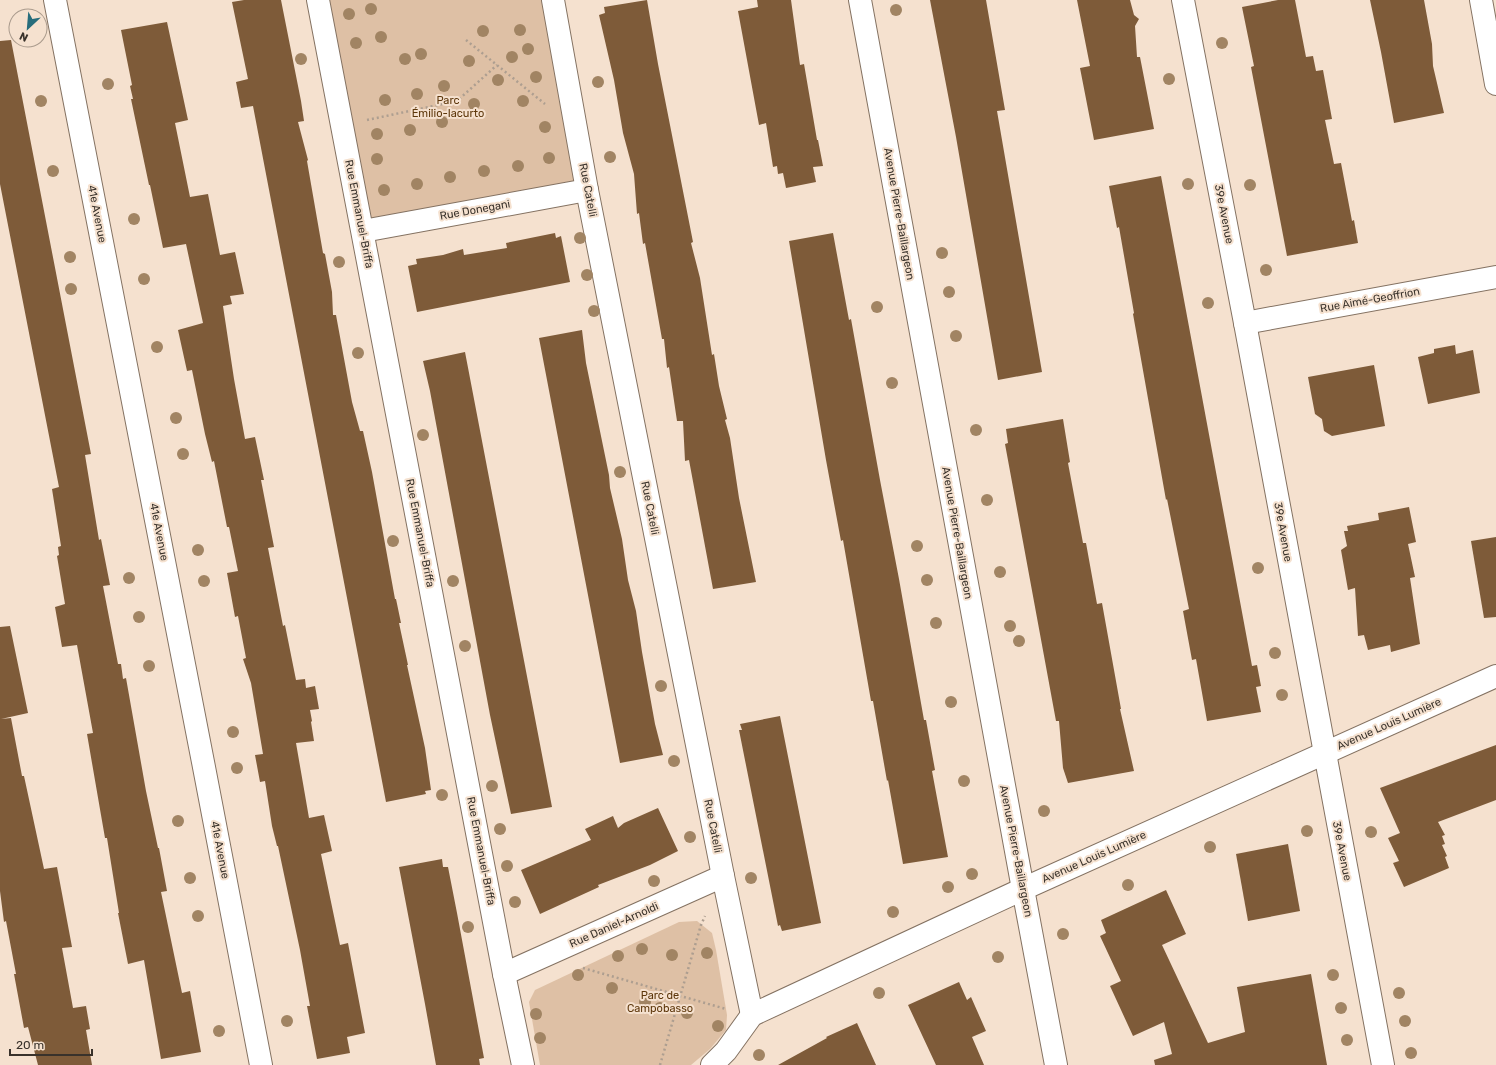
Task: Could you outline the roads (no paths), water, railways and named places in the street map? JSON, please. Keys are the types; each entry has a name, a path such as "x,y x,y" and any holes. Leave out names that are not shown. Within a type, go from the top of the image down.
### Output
{"street":[{"name":"41e Avenue","path":"55,0 261,1065"},
{"name":"Rue Emmanuel-Briffa","path":"318,0 504,974 523,1065"},
{"name":"Rue Catelli","path":"553,0 587,190 752,1016"},
{"name":"Avenue Pierre-Baillargeon","path":"860,0 1022,889 1056,1065"},
{"name":"39e Avenue","path":"1183,0 1245,323 1383,1065"},
{"path":"1481,0 1496,84"},
{"name":"Rue Donegani","path":"363,231 587,190"},
{"name":"Rue Aimé-Geoffrion","path":"1245,323 1496,278"},
{"name":"Avenue Louis Lumière","path":"712,1065 726,1051 752,1016 1022,889 1496,676"},
{"name":"Rue Daniel-Arnoldi","path":"504,974 723,876"}],"park label":[{"name":"Parc Émilio-Iacurto","path":"448,106"},
{"name":"Parc de Campobasso","path":"660,1001"}]}
